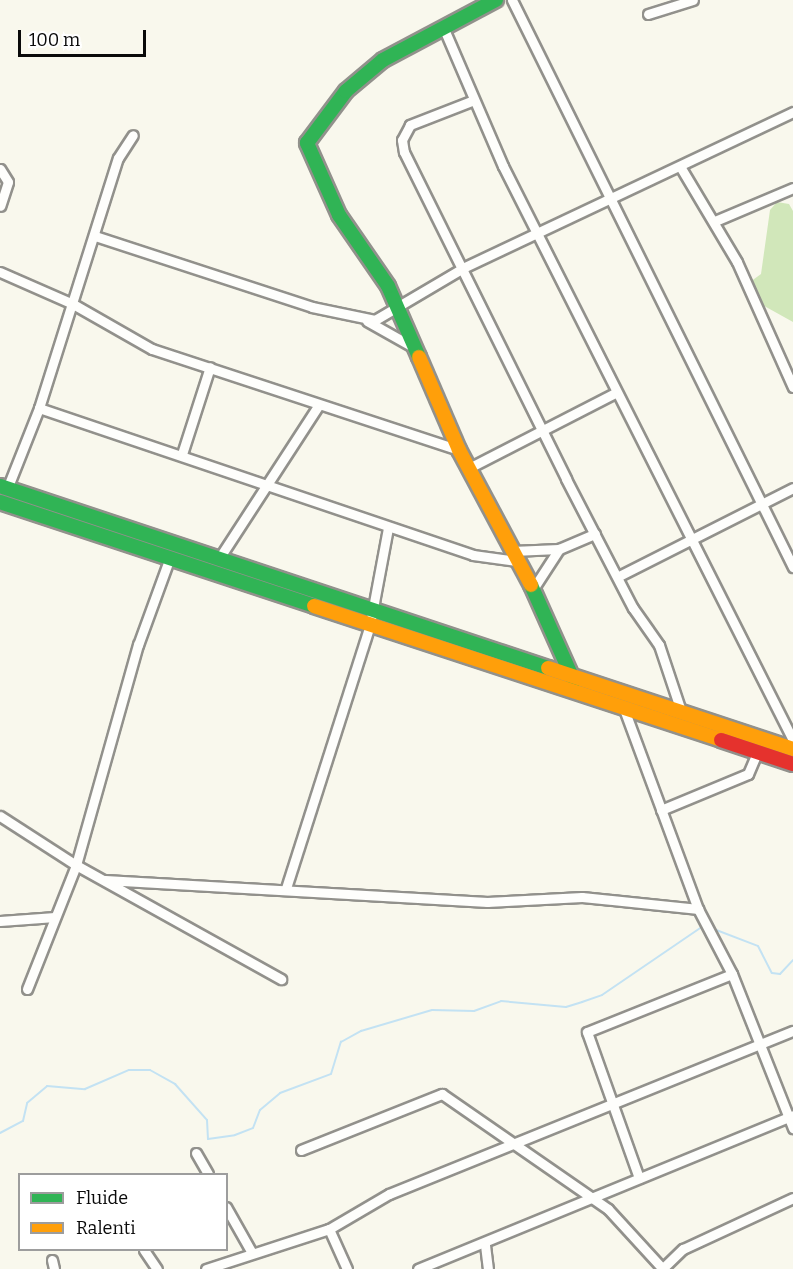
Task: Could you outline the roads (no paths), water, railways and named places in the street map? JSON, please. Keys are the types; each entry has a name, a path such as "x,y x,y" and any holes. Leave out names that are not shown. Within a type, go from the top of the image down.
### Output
{"main road":[{"path":"496,0 358,80 307,143 330,198 376,262 398,306 459,450 533,590 574,683"},
{"path":"4,488 370,624 574,683 681,711 793,749"},
{"path":"1,502 170,557 216,566 373,610 574,683 624,709 793,764"}],"street":[{"path":"512,0 614,199 793,567"},
{"path":"648,14 693,0"},
{"path":"444,29 474,100 615,393 793,740"},
{"path":"474,100 419,118 402,140 595,534 663,654 681,711"},
{"path":"367,321 385,317 398,306 465,267 681,168 793,112"},
{"path":"1,502 4,488 39,408 118,158 133,135"},
{"path":"681,168 715,221 793,387"},
{"path":"0,169 8,182 0,206"},
{"path":"715,221 793,188"},
{"path":"95,236 367,321 415,348"},
{"path":"0,272 73,304 152,349 210,367 318,406 459,450"},
{"path":"182,454 210,367"},
{"path":"469,468 615,393"},
{"path":"216,566 266,481 318,406"},
{"path":"39,408 266,481 388,528 473,555 514,556 559,549 595,534"},
{"path":"619,576 693,542 793,489"},
{"path":"286,888 370,624 388,528"},
{"path":"533,590 559,549"},
{"path":"27,989 76,865 138,645 170,557"},
{"path":"624,709 698,909 732,974 759,1044 791,1116 793,1128"},
{"path":"661,810 748,774 757,753"},
{"path":"0,816 76,865 281,979"},
{"path":"105,880 286,888 487,902 582,897 698,909"},
{"path":"0,921 55,917"},
{"path":"639,1178 615,1101 587,1032 732,974"},
{"path":"206,1269 329,1229 389,1194 793,1030"},
{"path":"302,1150 442,1094 593,1198 662,1269 683,1249 793,1198"},
{"path":"418,1269 485,1245 639,1178 791,1116"},
{"path":"196,1154 207,1173"},
{"path":"228,1211 252,1254"},
{"path":"329,1229 347,1269"},
{"path":"485,1245 488,1269"},
{"path":"145,1251 157,1269"}],"waterway":[{"path":"0,1133 23,1121 27,1103 47,1086 85,1089 129,1070 150,1070 175,1084 207,1120 208,1139 235,1135 253,1128 260,1110 280,1093 331,1074 341,1042 361,1031 432,1010 474,1011 501,1001 566,1007 602,995 703,926"},
{"path":"711,928 758,946 772,973 780,974 793,960"}]}
